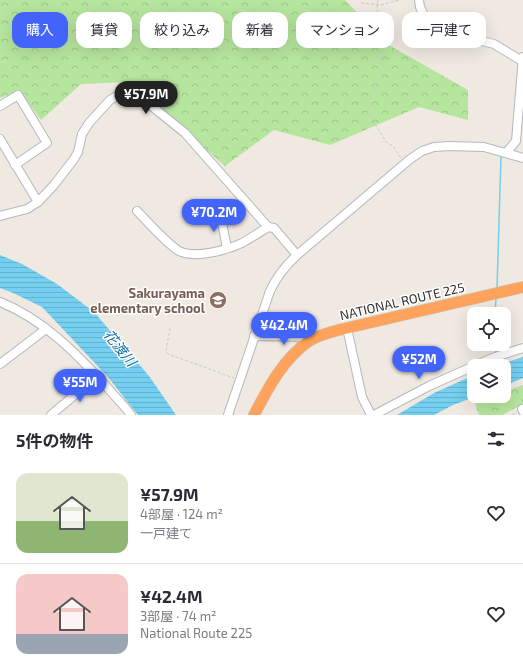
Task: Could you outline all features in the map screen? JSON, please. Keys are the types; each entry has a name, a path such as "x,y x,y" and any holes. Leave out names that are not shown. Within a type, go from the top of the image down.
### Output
{"highway":[{"name":"NATIONAL ROUTE 225","path":"254,415 278,372 294,354 316,338 331,332 523,286"}],"street":[{"path":"419,0 420,7 429,26 443,34 457,39 474,39 494,44 522,58 516,141 506,153"},
{"path":"0,216 27,209 38,202 54,185 74,159 78,152 82,134 90,123 110,100 120,94 129,93 135,94 144,100 185,133 268,227 274,228 297,255"},
{"path":"0,106 18,95 47,144 15,165"},
{"path":"0,139 38,202"},
{"path":"228,415 270,291 277,276 297,255 405,163 422,151 434,147 484,147 523,158"},
{"path":"136,211 165,239 179,250 191,254 209,253 227,248 241,243 268,227"},
{"path":"215,211 222,223 227,248"},
{"path":"0,302 26,315 65,344 97,376 132,415"},
{"path":"347,328 362,397 371,415"},
{"path":"0,364 46,329"},
{"path":"254,336 316,338"},
{"path":"490,359 523,348"},
{"path":"374,415 429,386 467,369"},
{"path":"51,415 97,376"}],"path":[{"path":"378,0 380,43 384,64 371,95 368,111 386,142 393,146 405,163"},
{"path":"361,3 382,4 399,0"},
{"path":"170,328 166,351 168,354 239,380"}],"green space":[{"path":"0,0 345,0 356,12 296,12 296,48 394,48 468,90 468,120 419,107 330,145 274,130 225,166 128,82 81,84 41,120 21,93 17,92 0,98"},
{"path":"523,385 523,404 502,415 479,415 475,403 511,403 511,389"}],"water":[{"name":"花渡川","path":"0,255 22,264 57,284 94,312 149,376 176,415 138,415 108,377 42,307 0,288"},
{"path":"523,357 523,378 511,383 511,361"},
{"path":"467,378 467,400 434,415 397,415 434,393"}],"waterway":[{"path":"497,288 501,156"},
{"path":"495,307 496,298"}],"place":[{"name":"Sakurayama elementary school","path":"218,300"}]}
